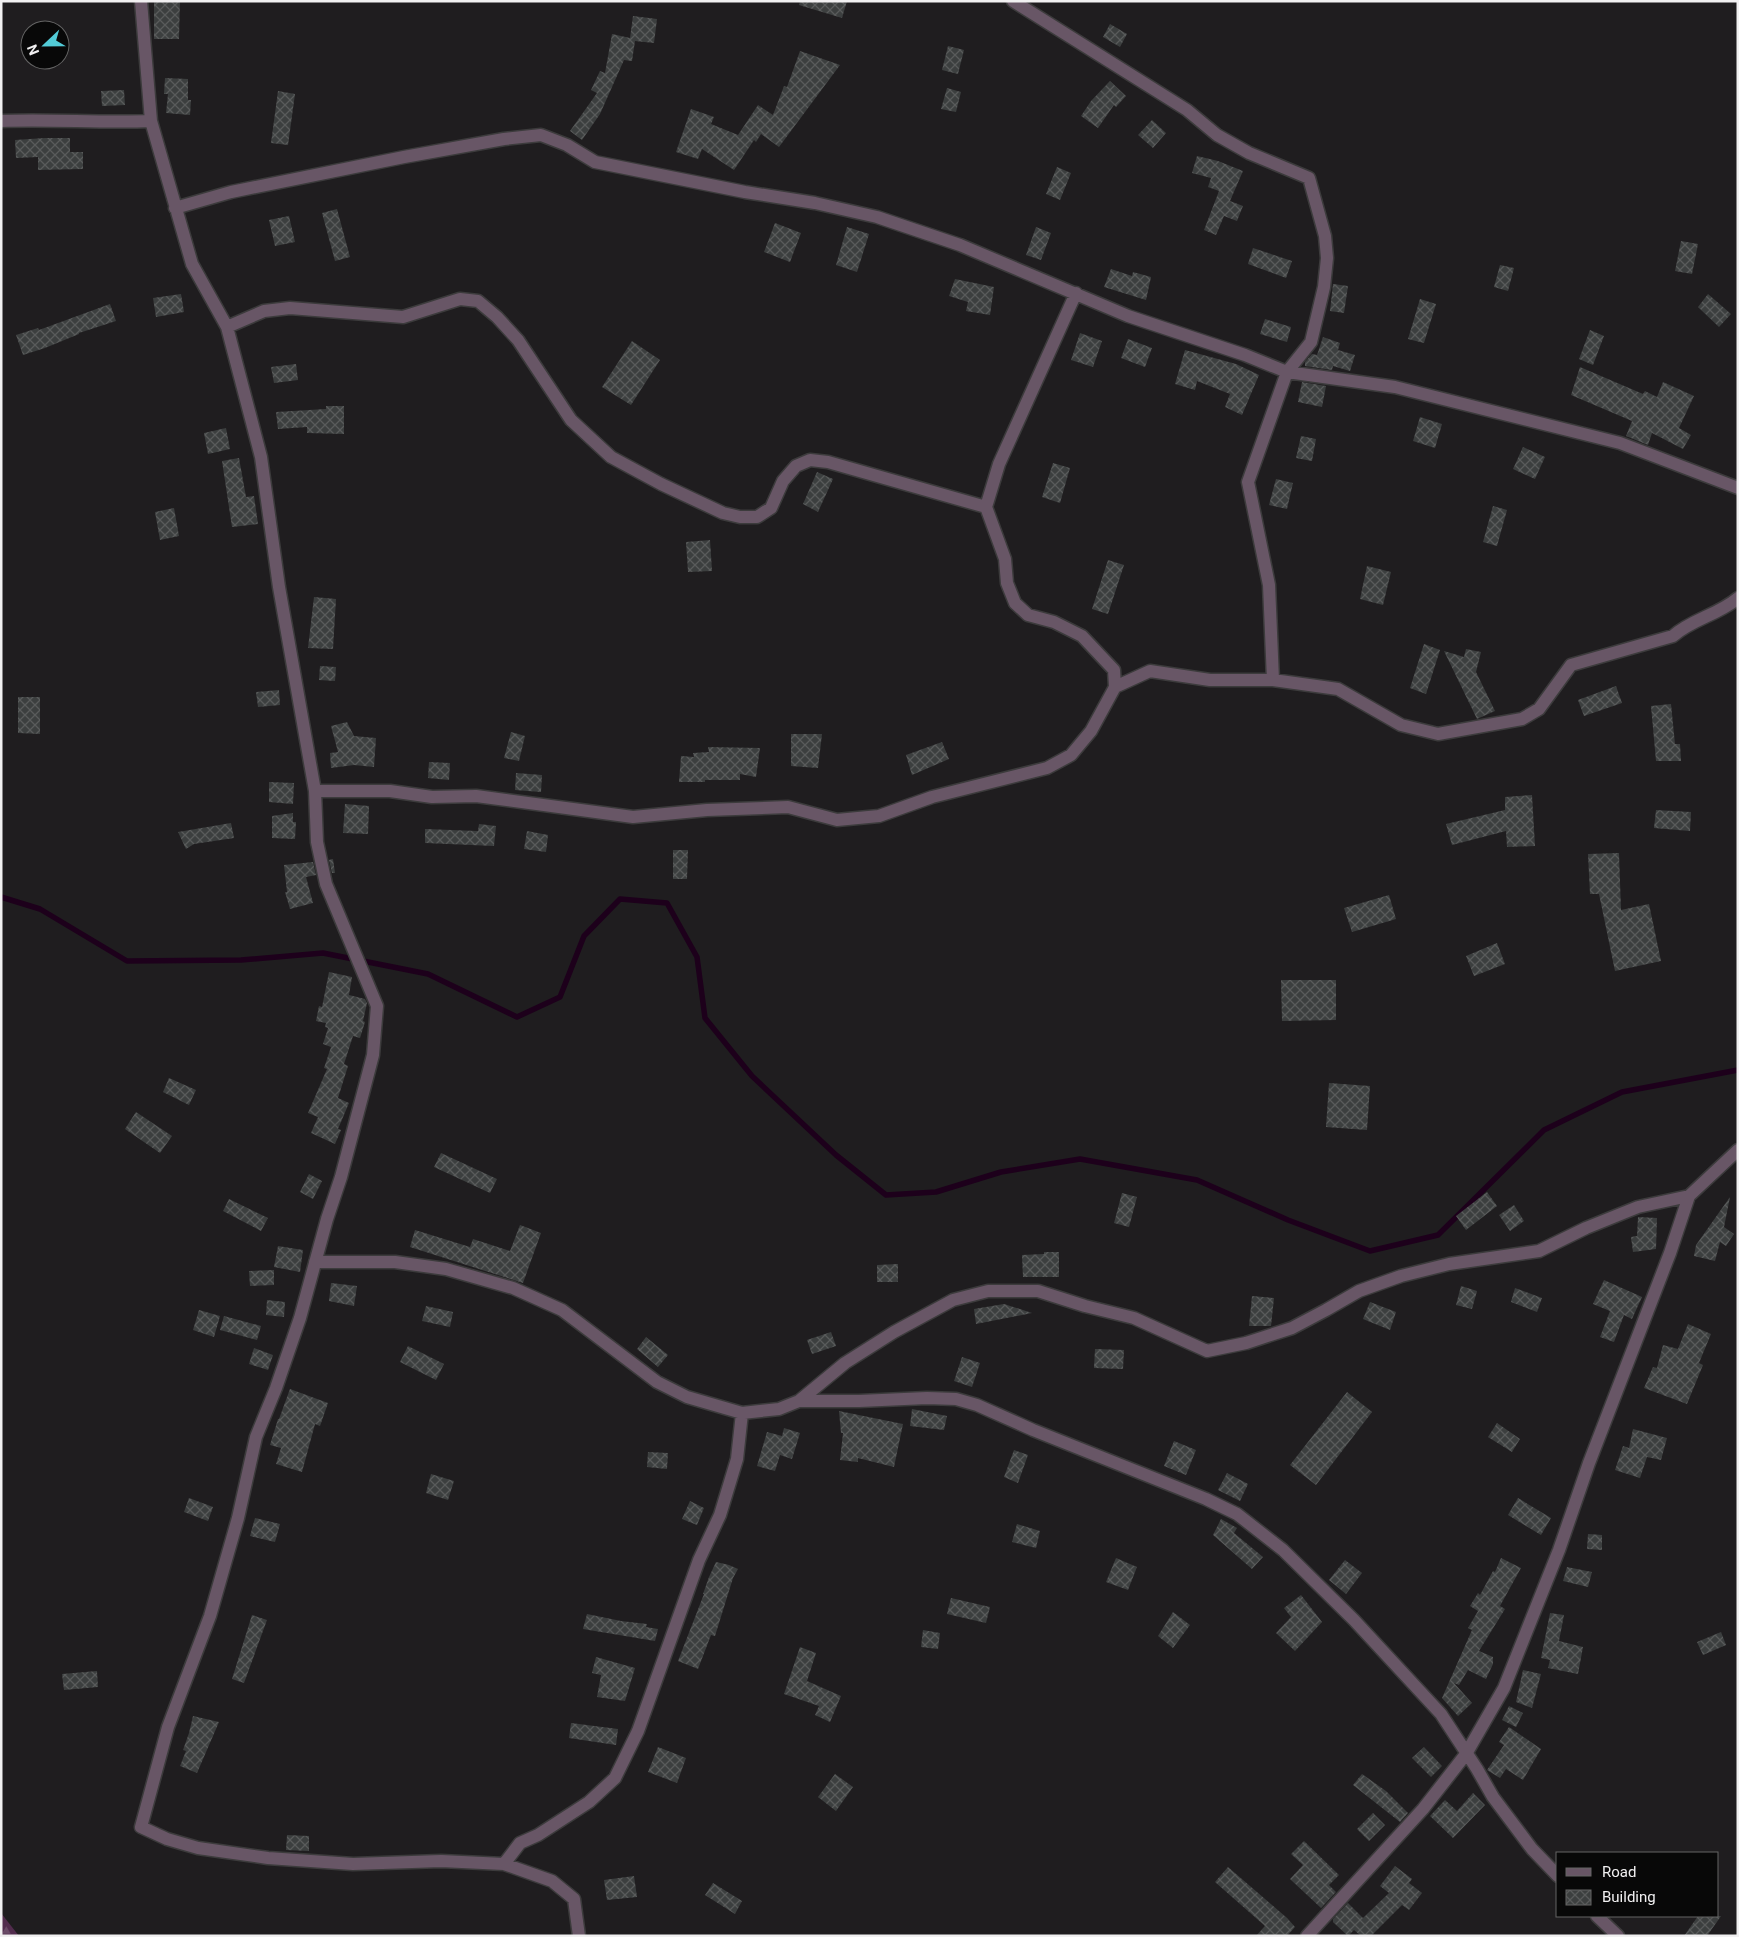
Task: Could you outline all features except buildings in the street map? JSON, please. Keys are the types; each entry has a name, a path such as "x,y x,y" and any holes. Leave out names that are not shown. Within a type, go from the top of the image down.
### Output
{"street":[{"path":"141,1 150,121 192,264 227,327 261,457 279,587 315,791 317,842 326,884 377,1006 373,1055 341,1176 300,1318 276,1388 256,1437 238,1518 210,1616 168,1727 141,1827 167,1840 198,1848 268,1858 353,1864 441,1861 504,1864 552,1880 574,1899 580,1936"},
{"path":"1013,1 1187,110 1225,139 1249,153 1309,178 1325,236 1327,258 1324,287 1311,342 1287,372 1248,482 1270,585 1273,680"},
{"path":"1,121 44,120 115,123 150,121"},
{"path":"175,208 231,192 404,157 504,139 541,135 567,145 595,162 745,192 815,203 877,217 960,245 1128,316 1287,372 1395,388 1620,443 1738,488"},
{"path":"315,791 390,791 432,797 476,796 634,817 708,810 788,807 838,820 879,816 932,797 1047,768 1071,755 1091,731 1115,687 1114,670 1082,636 1054,622 1028,615 1015,603 1007,584 1005,559 986,507 1000,464 1076,294"},
{"path":"227,327 264,311 290,308 403,317 460,299 478,301 498,317 518,340 571,420 611,457 661,484 723,513 740,517 757,516 771,508 783,481 796,466 810,460 828,462 986,507"},
{"path":"1115,687 1150,671 1210,680 1273,680 1338,689 1401,725 1438,734 1522,719 1539,709 1571,665 1673,636 1684,626 1726,608 1738,598"},
{"path":"1307,1936 1423,1809 1466,1754 1504,1688 1670,1253 1689,1196 1738,1150"},
{"path":"799,1401 845,1363 894,1332 953,1300 988,1291 1038,1291 1085,1306 1134,1318 1207,1351 1246,1344 1292,1328 1359,1291 1401,1276 1450,1264 1539,1251 1586,1228 1638,1207 1689,1196"},
{"path":"315,1262 395,1262 446,1269 513,1288 562,1310 657,1382 687,1397 742,1414 779,1408 799,1401 927,1398 956,1400 977,1405 1033,1430 1206,1499 1238,1514 1283,1550 1354,1620 1441,1714 1477,1769 1492,1797 1532,1849 1556,1874"},
{"path":"504,1864 520,1843 538,1835 589,1802 615,1778 638,1731 699,1560 720,1515 737,1459 742,1414"},
{"path":"1598,1917 1618,1936"}],"green space":[{"path":"1,1913 19,1936 1,1936"}],"waterway":[{"path":"1,897 40,909 127,961 241,960 323,953 428,974 517,1017 560,997 584,936 620,899 667,903 697,957 705,1018 752,1076 836,1155 886,1195 936,1192 1001,1172 1080,1159 1197,1180 1288,1220 1370,1251 1438,1235 1544,1130 1622,1092 1738,1070"}]}
